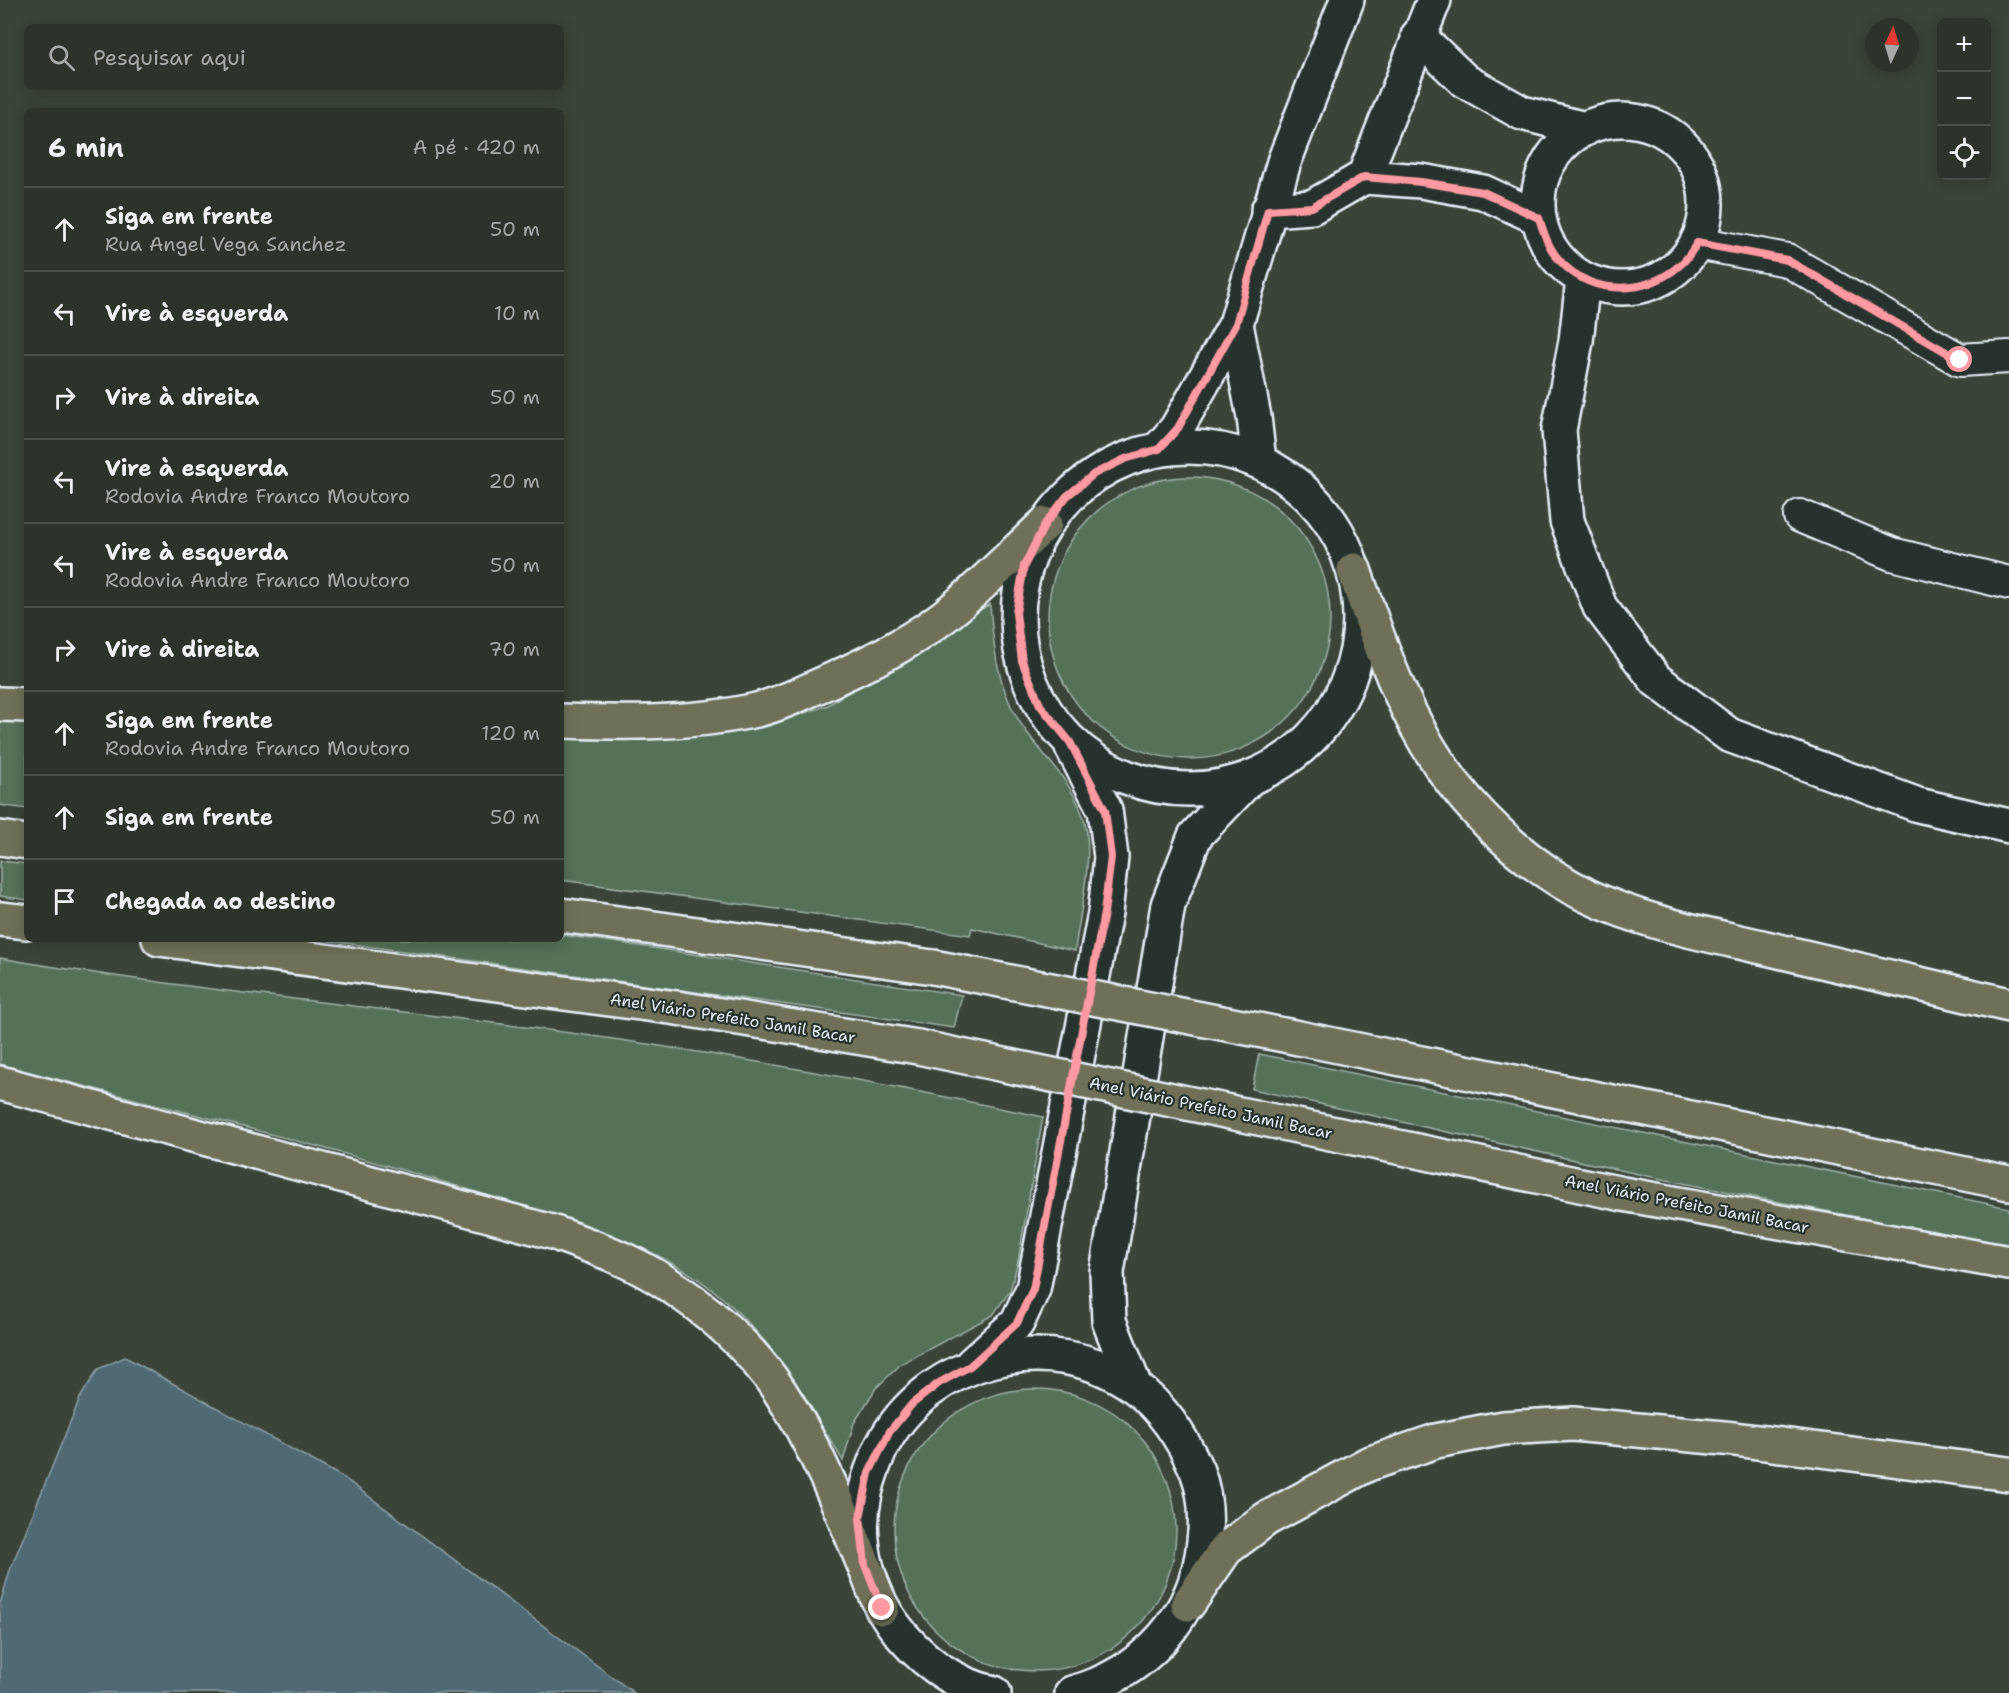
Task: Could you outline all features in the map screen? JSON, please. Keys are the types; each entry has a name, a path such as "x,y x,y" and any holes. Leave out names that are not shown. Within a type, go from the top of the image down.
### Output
{"highway":[{"path":"564,721 607,723 697,719 754,711 803,693 861,667 910,640 957,606 1045,524"},
{"path":"1354,570 1390,675 1420,733 1453,783 1492,827 1539,866 1587,896 1654,922 2009,1005"},
{"path":"0,704 24,705"},
{"path":"0,838 24,842"},
{"path":"564,915 933,967 1299,1038 2009,1183"},
{"path":"0,919 24,922"},
{"name":"Anel Viário Prefeito Jamil Bacar","path":"182,942 677,1008 918,1047 1623,1194 2009,1263"},
{"path":"0,1083 552,1232 611,1254 659,1278 705,1311 745,1349 778,1390 822,1469 882,1608"},
{"path":"1188,1604 1226,1549 1266,1519 1368,1464 1436,1442 1503,1428 1573,1424 1734,1439 2009,1473"}],"street":[{"path":"1159,449 1178,428 1236,324 1268,210 1347,0"},
{"path":"1364,177 1434,0"},
{"path":"1418,36 1465,81 1522,113 1585,129"},
{"path":"1610,121 1637,121 1662,130 1683,146 1698,167 1706,192 1706,219 1697,243 1681,265 1659,280 1634,288 1607,287 1582,279 1562,263 1547,242 1539,218 1538,192 1546,168 1556,152 1585,129 1610,121"},
{"path":"1268,210 1312,207 1364,177 1421,182 1483,192 1539,218"},
{"path":"1697,243 1787,260 1960,360 2009,357"},
{"path":"1582,279 1576,341 1559,430 1567,521 1600,607 1656,680 1729,735 1918,805 2009,826"},
{"path":"1236,324 1254,417 1259,461"},
{"path":"944,1693 882,1608 865,1565 860,1518 869,1473 890,1431 912,1404 939,1383 970,1366 1017,1323 1033,1289 1104,913 1111,857 1105,810 1070,742 1040,705 1022,661 1016,613 1024,566 1045,524 1067,496 1094,474 1125,459 1159,449 1193,446 1226,450 1259,461 1291,480 1319,505 1340,535 1354,570 1362,613 1357,655 1343,696 1319,731 1287,760 1248,780 1201,789 1154,786 1109,770 1070,742"},
{"path":"1800,516 1892,554 2009,583"},
{"path":"1135,1387 1108,1321 1107,1272 1168,905 1195,836 1248,780"},
{"path":"970,1366 1004,1357 1037,1354 1060,1357 1103,1369 1135,1387 1163,1413 1185,1443 1199,1478 1206,1520 1202,1563 1188,1604 1164,1640 1132,1668 1093,1687 1072,1693"},
{"path":"909,1646 946,1675 994,1693"}],"green space":[{"path":"1189,477 1216,480 1243,488 1278,509 1298,529 1319,564 1327,591 1330,618 1327,645 1319,672 1298,707 1278,727 1243,748 1216,756 1189,759 1162,756 1135,748 1100,727 1080,707 1059,672 1051,645 1048,618 1051,591 1059,564 1080,529 1100,509 1135,488 1162,480"},
{"path":"990,604 997,663 1011,706 1027,732 1065,781 1080,808 1085,823 1087,870 1075,951 972,928 970,935 564,880 564,737 709,735 770,725 828,705"},
{"path":"0,721 24,722 24,809 0,805"},
{"path":"0,861 24,864 24,900 0,896"},
{"path":"564,935 613,942 962,995 954,1028 338,942 564,942"},
{"path":"0,958 242,993 647,1044 845,1078 1043,1117 1018,1261 1010,1291 993,1315 901,1364 876,1388 854,1423 843,1461 790,1376 744,1318 700,1280 642,1248 579,1223 423,1176 0,1064"},
{"path":"1259,1054 2009,1208 2009,1247 1647,1176 1252,1089"},
{"path":"1035,1389 1062,1392 1089,1400 1124,1421 1144,1441 1159,1464 1170,1489 1176,1530 1173,1557 1165,1584 1144,1619 1124,1639 1101,1654 1076,1665 1035,1671 1008,1668 981,1660 946,1639 926,1619 911,1596 900,1571 894,1530 897,1503 905,1476 926,1441 946,1421 969,1406 994,1395"}],"water":[{"path":"125,1357 344,1478 634,1693 0,1693 0,1604 10,1570 80,1398 98,1369"}],"route":[{"path":"882,1608 865,1565 860,1518 869,1473 890,1431 912,1404 939,1383 970,1366 1017,1323 1033,1289 1104,913 1111,857 1105,810 1070,742 1040,705 1022,661 1016,613 1024,566 1045,524 1067,496 1094,474 1125,459 1159,449 1178,428 1236,324 1268,210 1312,207 1364,177 1421,182 1483,192 1539,218 1547,242 1562,263 1582,279 1607,287 1634,288 1659,280 1681,265 1697,243 1787,260 1960,360"}]}
